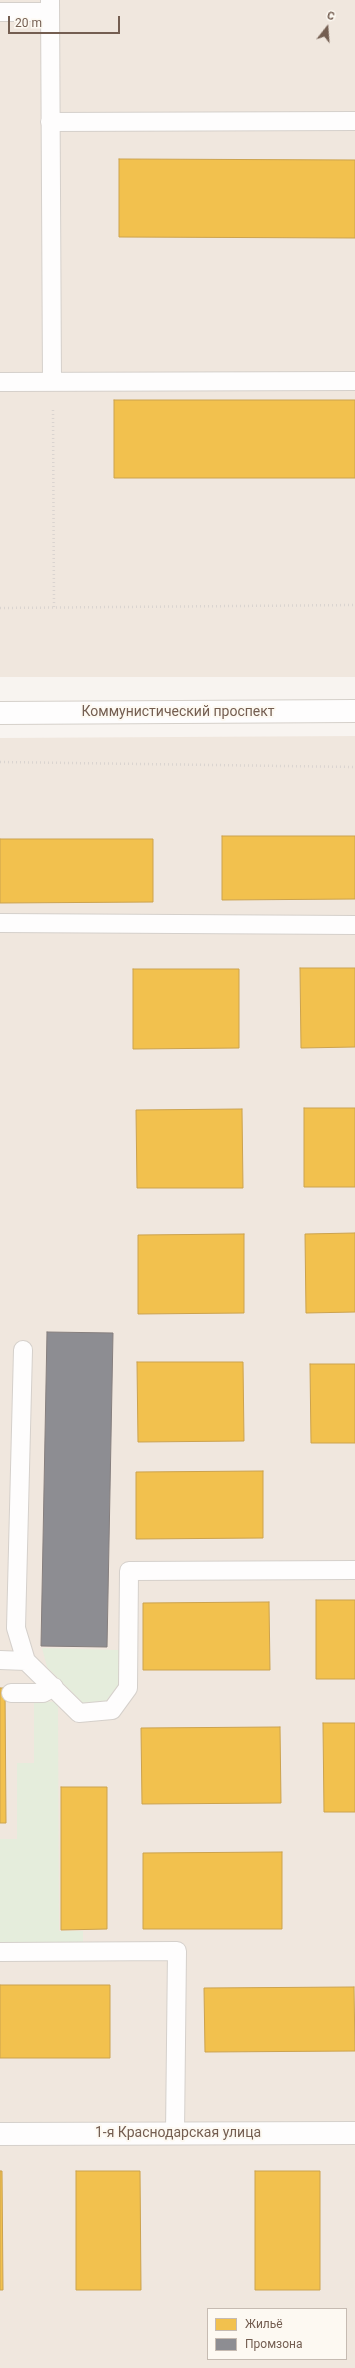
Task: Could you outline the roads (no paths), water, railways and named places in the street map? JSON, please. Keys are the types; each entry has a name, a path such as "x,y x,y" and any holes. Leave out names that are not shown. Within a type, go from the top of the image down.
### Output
{"street":[{"name":"Коммунистический проспект","path":"0,713 355,711"},
{"name":"1-я Краснодарская улица","path":"0,2134 355,2133"}],"lane":[{"path":"0,12 50,6 52,382"},
{"path":"50,122 355,121"},
{"path":"0,382 355,381"},
{"path":"0,923 355,926"},
{"path":"23,1350 16,1628 26,1661 79,1713 112,1710 128,1688 129,1571 355,1570"},
{"path":"0,1660 26,1661"},
{"path":"11,1693 43,1693 54,1687"},
{"path":"0,1952 176,1951 175,2133"}]}
